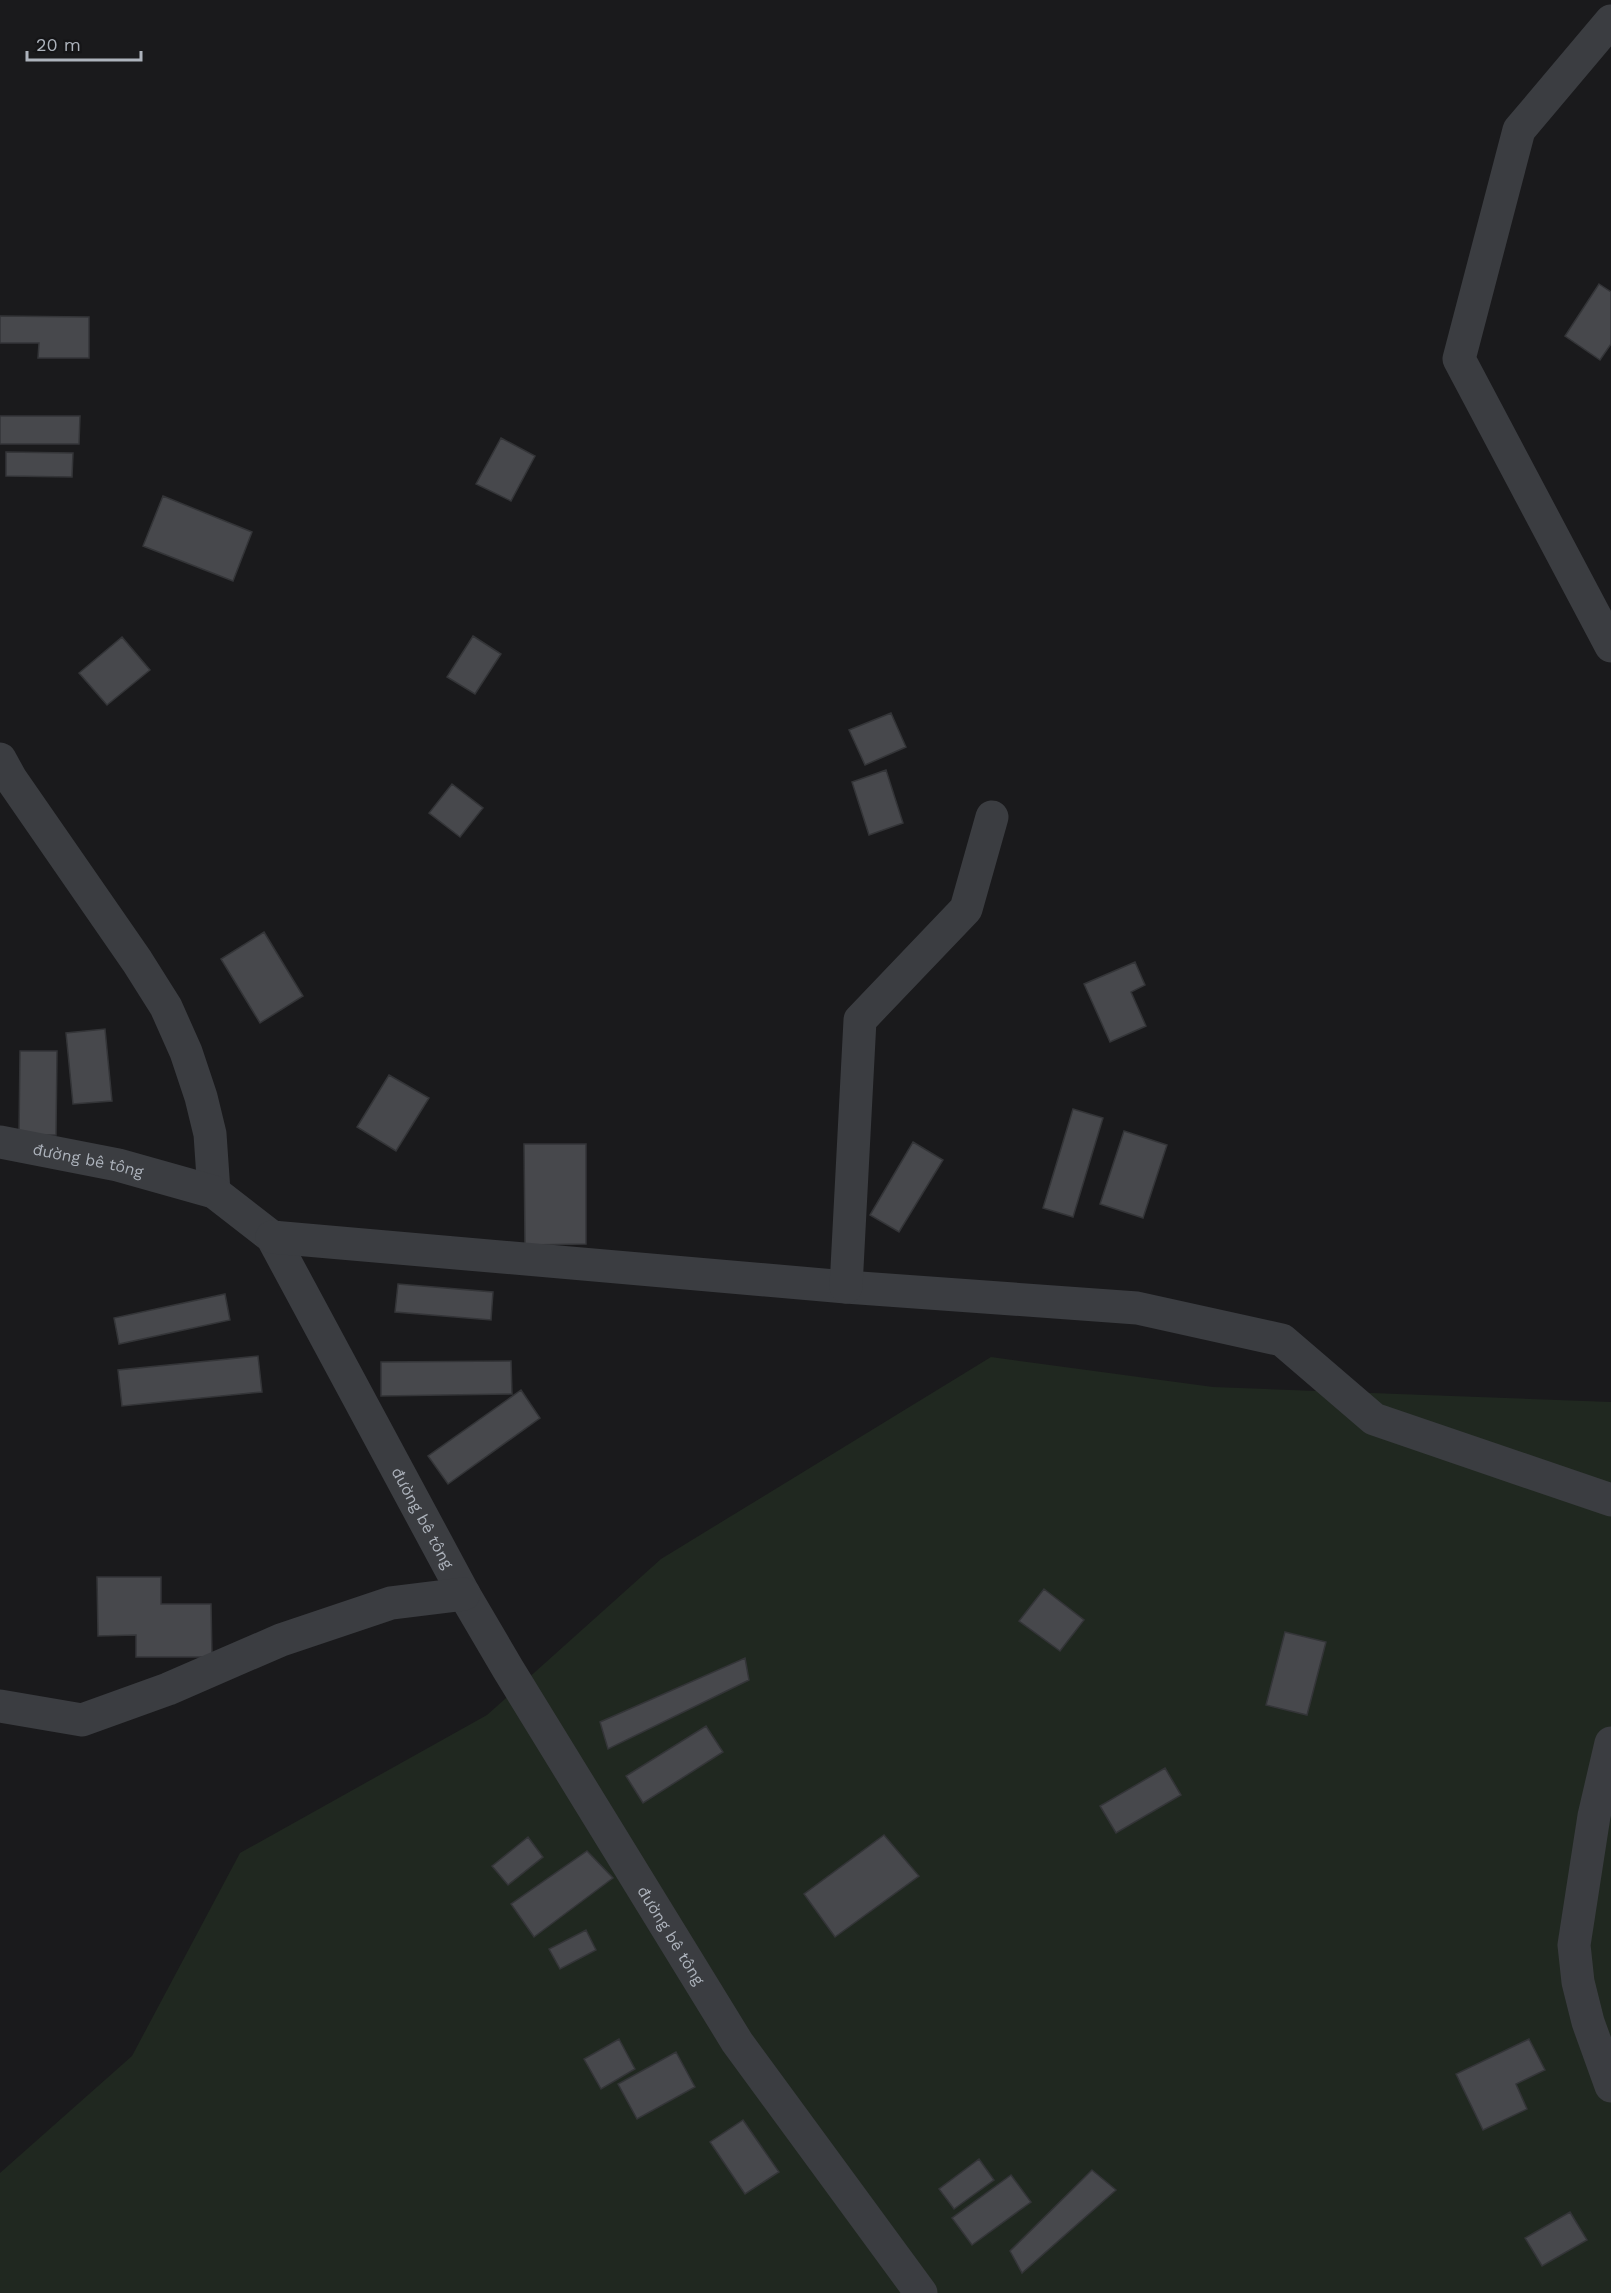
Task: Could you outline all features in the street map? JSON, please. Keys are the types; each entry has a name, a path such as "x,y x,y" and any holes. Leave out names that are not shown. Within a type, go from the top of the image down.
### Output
{"street":[{"path":"1611,21 1519,130 1459,359 1611,646"},
{"path":"0,759 11,779 137,961 166,1007 186,1052 201,1098 210,1134 214,1192"},
{"path":"846,1287 861,1020 966,909 992,817"},
{"name":"đường bê tông","path":"0,1142 118,1165 214,1192 272,1237 464,1594 736,2042 921,2293"},
{"path":"272,1237 846,1287 1137,1308 1282,1341 1374,1419 1611,1500"},
{"path":"0,1706 82,1720 168,1689 281,1640 391,1603 464,1594"},
{"path":"1611,1743 1594,1816 1574,1946 1578,1982 1588,2022 1611,2086"}],"shaded area":[{"path":"991,1357 1213,1387 1611,1402 1611,2293 0,2293 0,2173 132,2056 240,1853 487,1715 661,1559"}],"building":[{"path":"1599,284 1611,292 1611,344 1600,360 1565,336"},
{"path":"0,316 89,317 89,358 38,358 39,343 0,343"},
{"path":"0,416 80,416 79,444 0,444"},
{"path":"501,438 535,456 511,501 476,484"},
{"path":"6,452 73,453 72,477 6,476"},
{"path":"163,496 252,532 233,581 143,546"},
{"path":"473,636 501,654 475,694 447,677"},
{"path":"122,637 150,670 107,705 79,673"},
{"path":"891,713 906,747 865,765 849,730"},
{"path":"886,770 903,823 869,835 852,782"},
{"path":"452,784 483,808 460,837 429,813"},
{"path":"264,932 303,996 260,1023 221,959"},
{"path":"1135,962 1145,985 1131,992 1146,1026 1110,1042 1084,984"},
{"path":"105,1029 112,1101 73,1104 66,1033"},
{"path":"20,1051 57,1051 56,1135 19,1135"},
{"path":"389,1075 429,1098 396,1151 357,1127"},
{"path":"1073,1109 1103,1118 1073,1217 1043,1208"},
{"path":"1124,1131 1167,1145 1143,1218 1100,1204"},
{"path":"913,1142 943,1160 899,1232 870,1215"},
{"path":"524,1144 586,1144 586,1244 525,1245"},
{"path":"398,1284 493,1292 491,1320 395,1312"},
{"path":"225,1294 230,1320 119,1344 114,1318"},
{"path":"258,1356 262,1392 122,1406 118,1370"},
{"path":"511,1361 512,1394 381,1396 381,1362"},
{"path":"521,1390 540,1418 448,1484 428,1456"},
{"path":"97,1577 161,1577 161,1604 211,1604 212,1657 136,1657 136,1635 98,1636"},
{"path":"1044,1589 1084,1620 1060,1651 1019,1621"},
{"path":"1285,1632 1326,1642 1307,1715 1266,1705"},
{"path":"745,1658 749,1680 608,1749 600,1722"},
{"path":"706,1726 723,1752 643,1803 626,1776"},
{"path":"1165,1768 1181,1795 1116,1833 1100,1806"},
{"path":"884,1835 919,1876 835,1937 804,1894"},
{"path":"528,1837 543,1857 508,1885 492,1866"},
{"path":"587,1851 613,1878 534,1937 511,1904"},
{"path":"586,1930 596,1950 560,1969 549,1949"},
{"path":"619,2039 635,2069 601,2089 584,2059"},
{"path":"1529,2039 1545,2070 1516,2084 1527,2109 1483,2130 1456,2074"},
{"path":"676,2052 695,2087 637,2119 618,2084"},
{"path":"743,2120 779,2172 745,2194 710,2142"},
{"path":"979,2159 994,2180 954,2209 939,2189"},
{"path":"1092,2170 1116,2190 1022,2273 1010,2251"},
{"path":"1011,2175 1031,2202 972,2245 952,2218"},
{"path":"1570,2212 1587,2240 1542,2266 1525,2238"}]}
